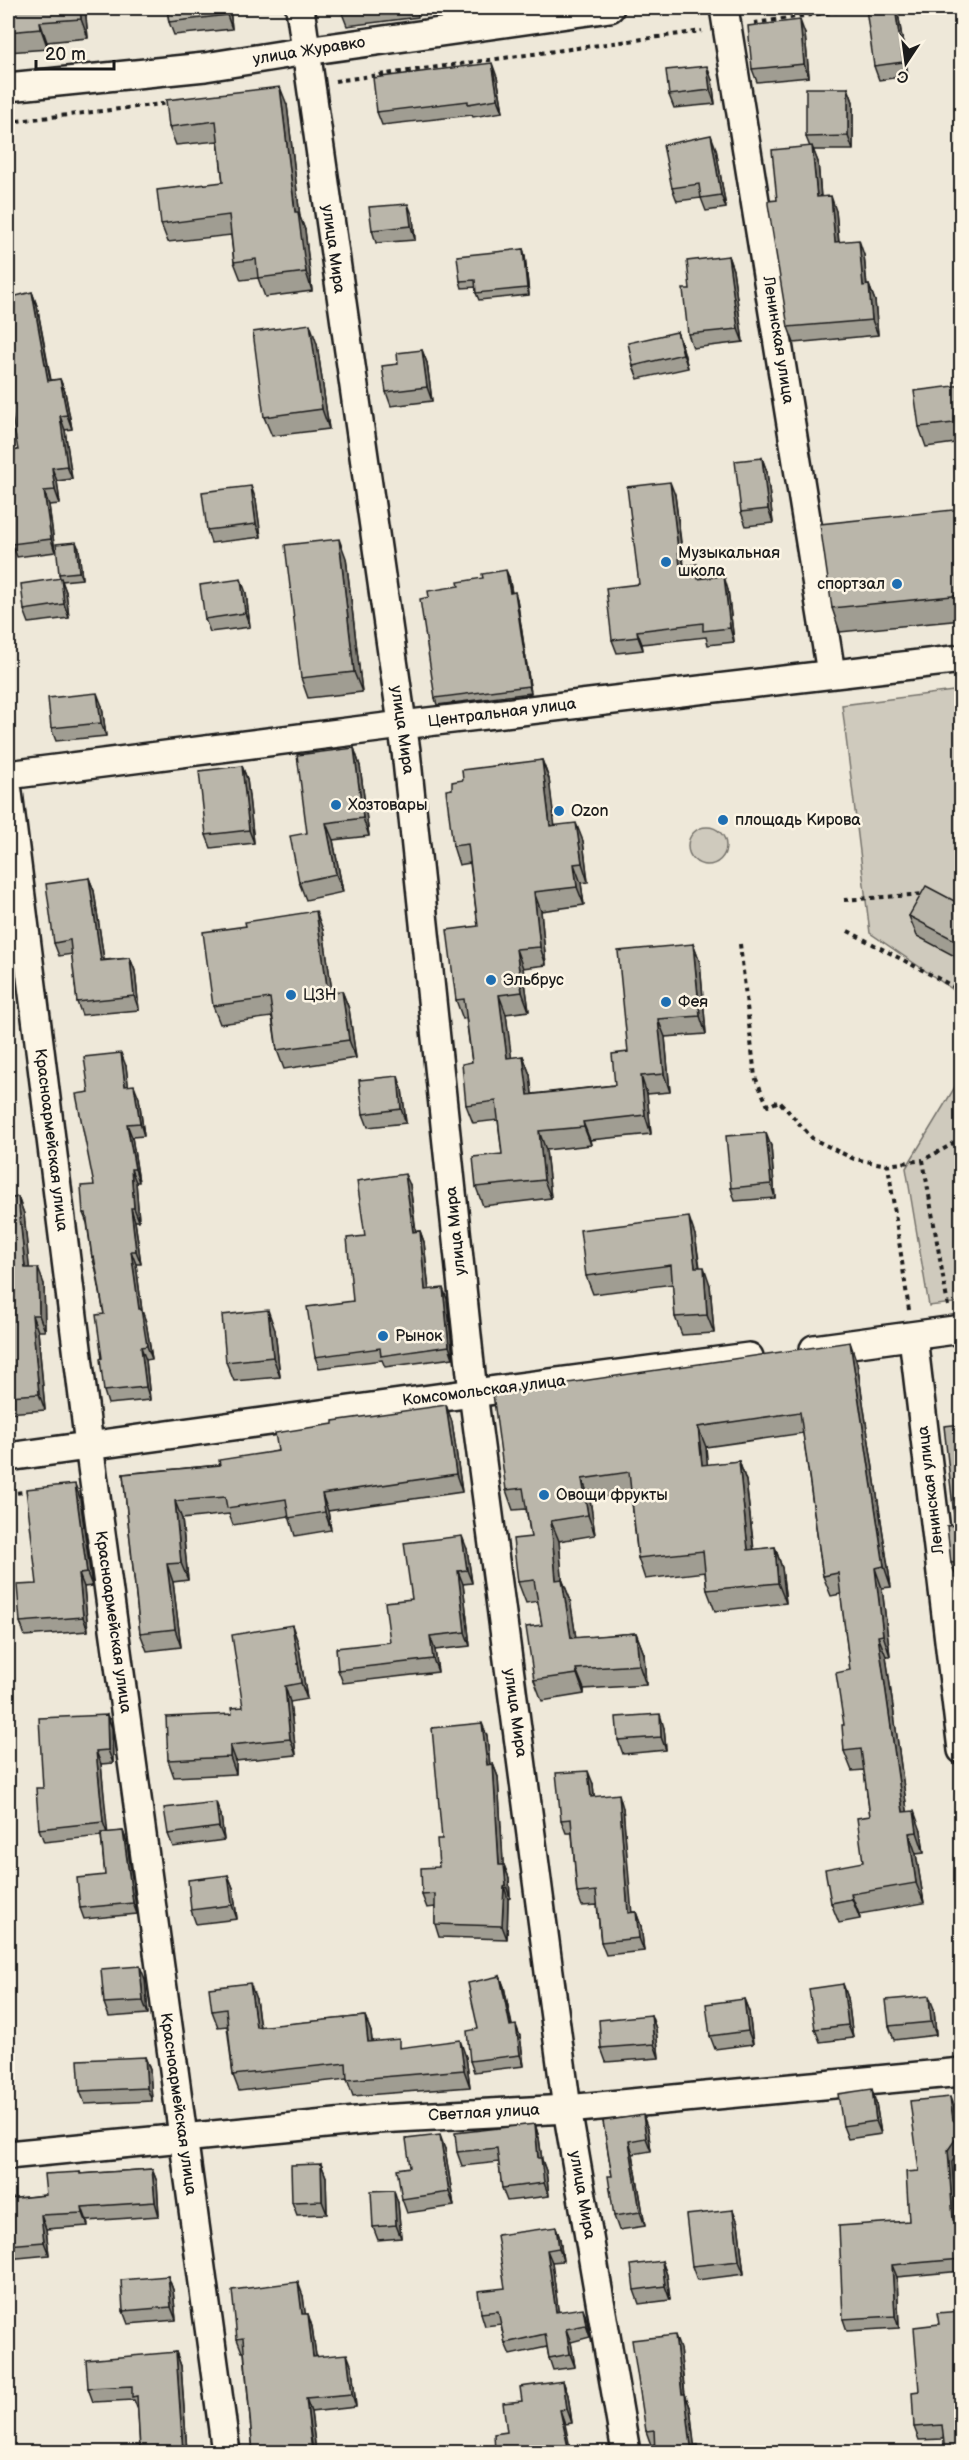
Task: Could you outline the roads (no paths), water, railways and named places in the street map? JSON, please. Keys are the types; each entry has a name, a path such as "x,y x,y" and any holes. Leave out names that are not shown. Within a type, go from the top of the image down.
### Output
{"street":[{"name":"улица Мира","path":"300,8 402,725 473,1392 567,2109 626,2452"},
{"name":"улица Журавко","path":"8,87 205,67 610,8"},
{"name":"Ленинская улица","path":"726,17 831,673"},
{"name":"Центральная улица","path":"8,775 402,725 962,659"},
{"name":"Красноармейская улица","path":"8,792 89,1445 226,2452"},
{"name":"Комсомольская улица","path":"8,1456 473,1392 957,1330"},
{"name":"Ленинская улица","path":"913,1337 962,1750"},
{"name":"Светлая улица","path":"8,2155 376,2120 567,2109 962,2072"}],"place":[{"name":"Музыкальная школа","path":"666,562"},
{"name":"спортзал","path":"897,584"},
{"name":"Хозтовары","path":"336,805"},
{"name":"Ozon","path":"559,811"},
{"name":"площадь Кирова","path":"723,820"},
{"name":"Эльбрус","path":"491,980"},
{"name":"ЦЗН","path":"291,995"},
{"name":"Фея","path":"666,1002"},
{"name":"Рынок","path":"383,1336"},
{"name":"Овощи фрукты","path":"544,1495"}]}
